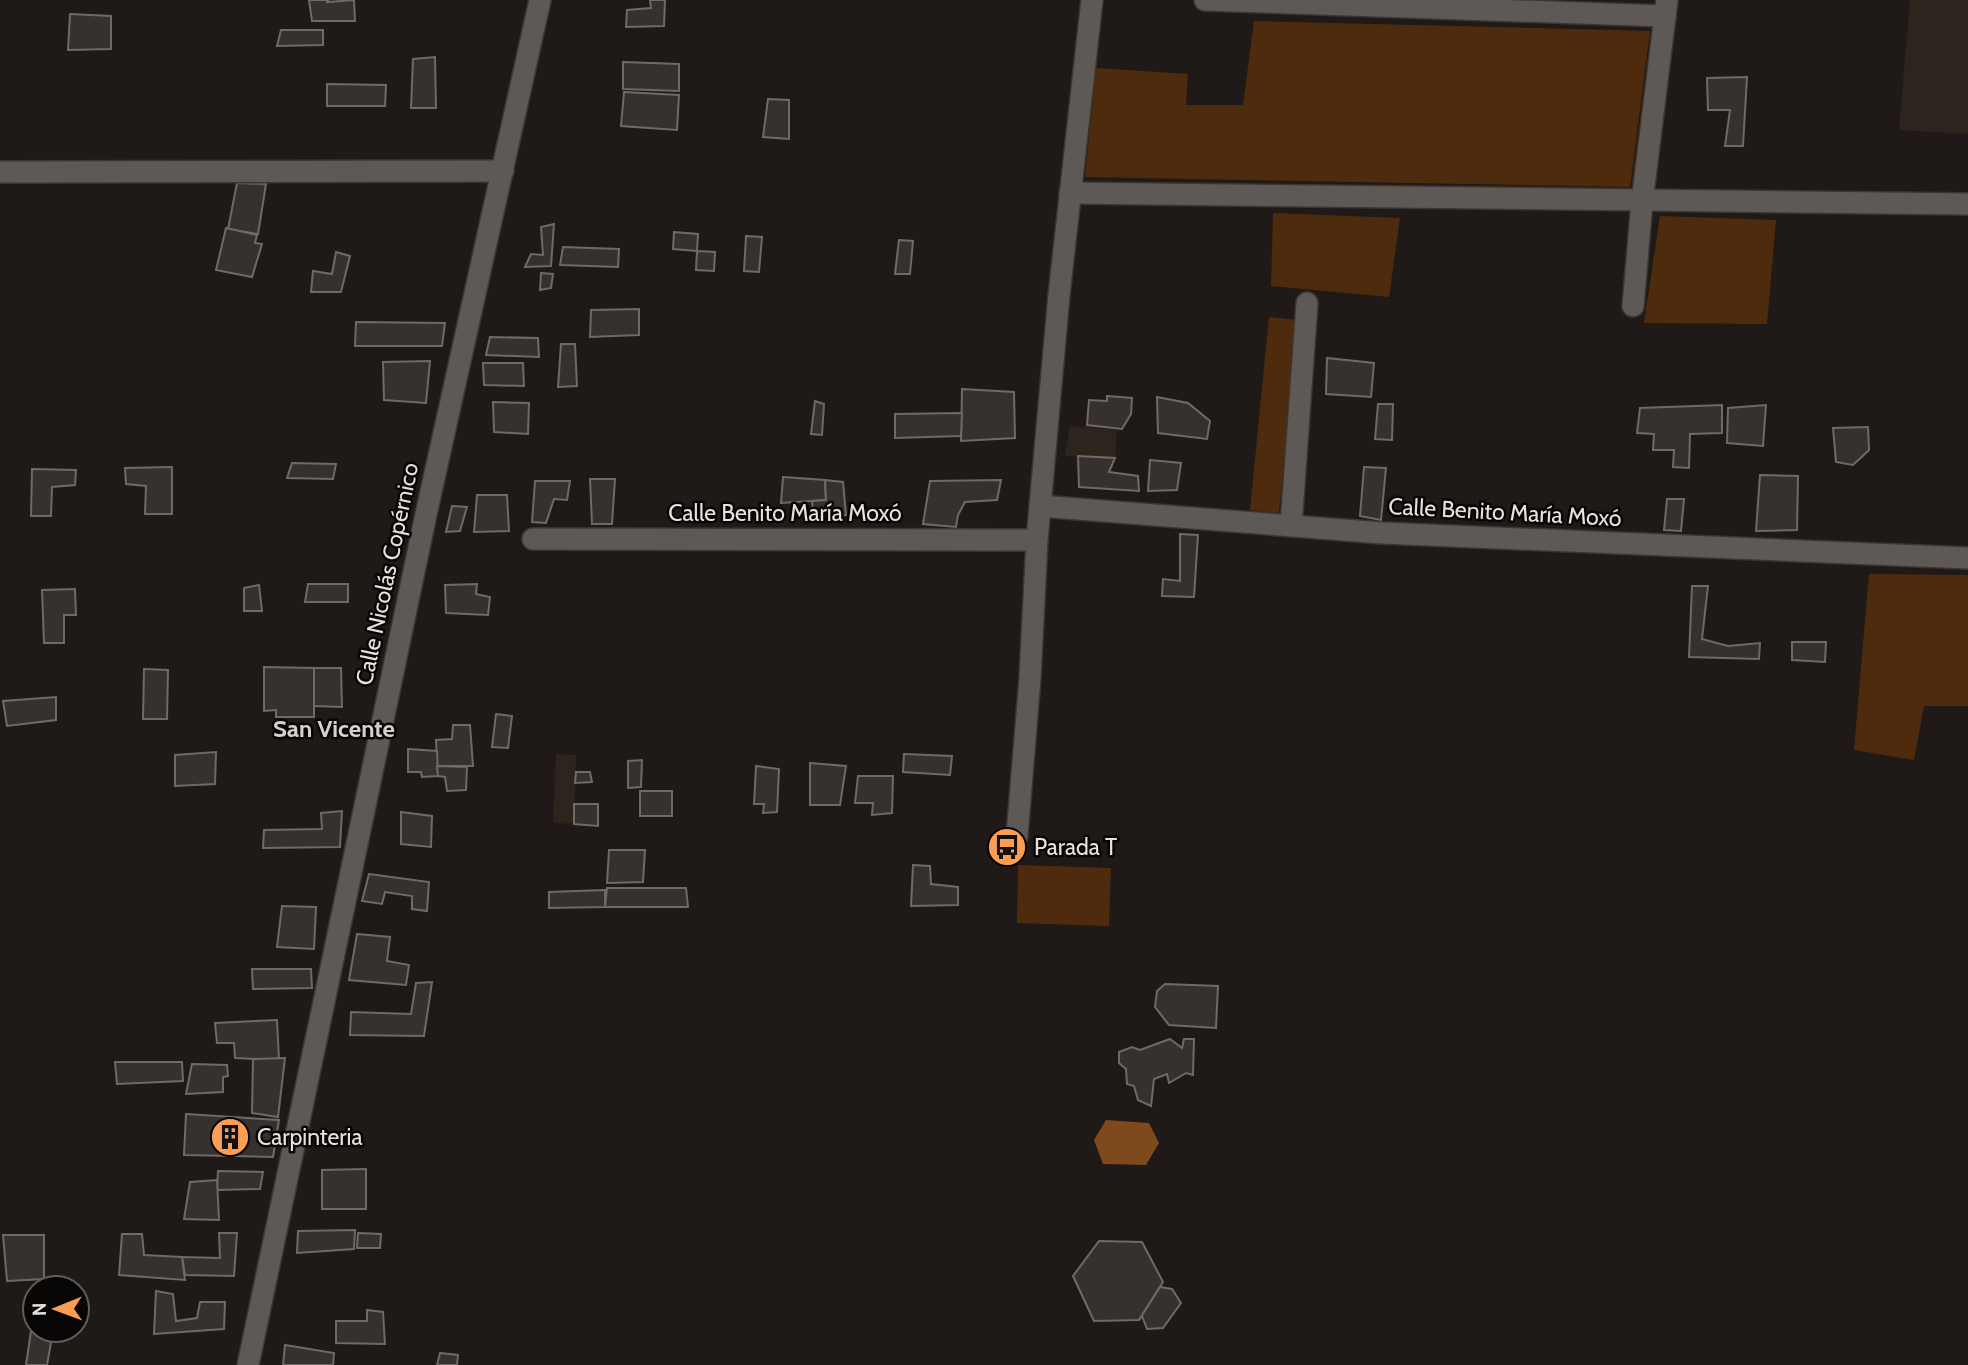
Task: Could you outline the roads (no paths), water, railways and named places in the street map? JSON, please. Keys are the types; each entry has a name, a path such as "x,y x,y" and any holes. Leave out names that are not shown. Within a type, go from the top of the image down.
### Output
{"street":[{"name":"Calle Nicolás Copérnico","path":"248,1365 425,519 540,0"},
{"path":"1017,835 1040,506 1070,192 1092,0"},
{"path":"1205,0 1666,8 1642,202 1633,306"},
{"path":"0,172 503,171"},
{"path":"1070,192 1642,202 1968,204"},
{"path":"1291,526 1307,303"},
{"name":"Calle Benito María Moxó","path":"1040,506 1396,534 1968,558"},
{"name":"Calle Benito María Moxó","path":"533,539 1037,540"}],"place":[{"name":"Parada T","path":"1007,847"},
{"name":"Carpinteria","path":"230,1137"}],"district":[{"name":"San Vicente","path":"334,729"}]}
